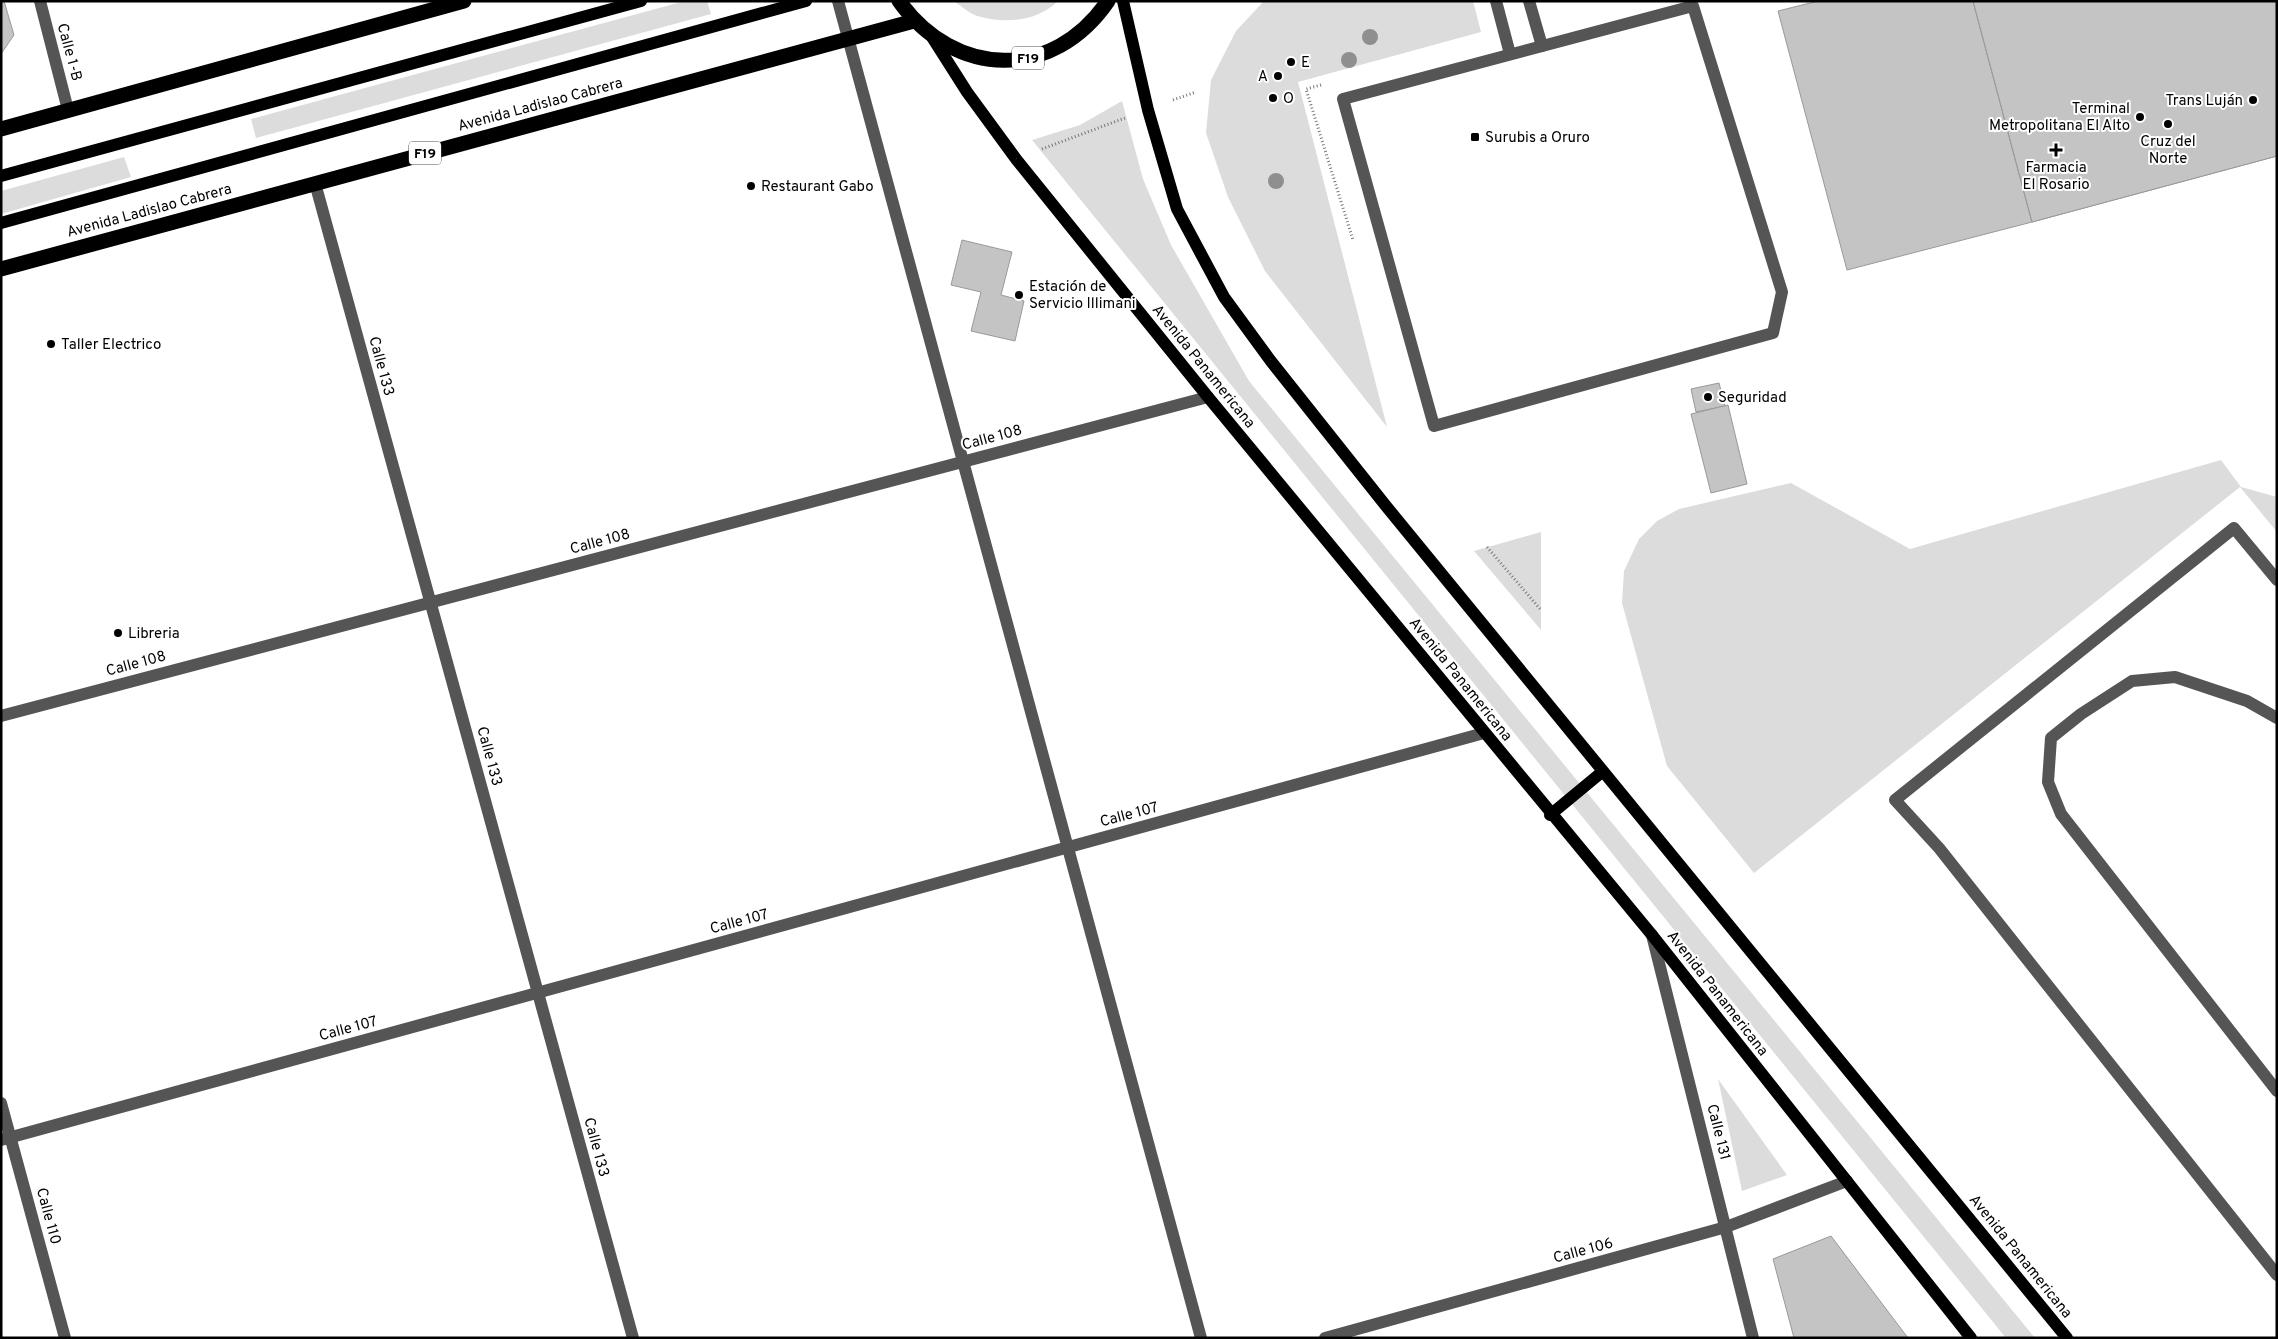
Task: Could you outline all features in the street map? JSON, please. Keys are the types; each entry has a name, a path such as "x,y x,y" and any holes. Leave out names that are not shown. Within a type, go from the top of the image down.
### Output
{"highway":[{"path":"1,129 464,1"},
{"name":"F19","path":"899,1 914,21 932,37 954,50 978,58 1003,61 1028,58 1052,51 1074,38 1093,22 1108,1"},
{"name":"Avenida Ladislao Cabrera","path":"1,268 849,37 914,21"}],"main road":[{"path":"1,176 641,1"},
{"name":"Avenida Ladislao Cabrera","path":"1,223 806,1"},
{"name":"Avenida Panamericana","path":"1123,1 1148,110 1176,209 1224,297 1270,360 1374,491 2067,1338"},
{"name":"Avenida Panamericana","path":"932,37 967,92 1016,159 1550,815 1652,935 1971,1338"},
{"path":"1550,815 1602,772"}],"street":[{"name":"Calle 1-B","path":"40,1 68,110"},
{"path":"838,1 1202,1338"},
{"path":"1496,1 1510,54"},
{"path":"1529,1 1542,46"},
{"path":"1693,6 1782,292 1774,333 1434,426 1343,99 1510,54 1693,6"},
{"name":"Calle 133","path":"315,183 633,1338"},
{"name":"Calle 108","path":"1,716 1208,397"},
{"path":"2277,580 2234,528 1895,800 1939,848 2277,1275"},
{"path":"2277,718 2247,701 2175,678 2132,681 2080,714 2051,738 2048,782 2061,814 2277,1091"},
{"name":"Calle 107","path":"6,1138 1484,733"},
{"name":"Calle 131","path":"1652,935 1752,1338"},
{"name":"Calle 110","path":"1,1103 6,1138 65,1338"},
{"name":"Calle 106","path":"1325,1338 1726,1227 1847,1181"}],"path":[{"path":"1324,84 1306,89 1353,241"},
{"path":"1016,159 1196,92"},
{"path":"1488,547 1541,610"}],"shaded area":[{"path":"685,1 707,1 711,14 256,138 251,119"},
{"path":"954,1 1058,1 1050,8 1030,17 998,20 977,16"},
{"path":"1264,1 1473,1 1481,32 1298,82 1387,427 1265,271 1228,197 1206,133 1211,80 1236,31"},
{"path":"1122,101 1143,179 1171,245 1249,381 2035,1338 2006,1338 1032,140 1080,125"},
{"path":"124,157 131,177 1,214 1,191"},
{"path":"2221,460 2241,487 2277,497 2277,532 2240,487 1754,873 1667,766 1622,603 1624,571 1639,539 1657,521 1679,509 1791,483 1910,549"},
{"path":"1541,532 1541,630 1474,551"},
{"path":"1718,1079 1787,1175 1742,1191"}],"building":[{"path":"1,1 4,1 14,35 1,54"},
{"path":"1818,1 1973,1 2032,222 1847,270 1778,11"},
{"name":"Terminal Metropolitana El Alto","path":"1973,1 2277,1 2277,156 2032,222"},
{"name":"Terminal Metropolitana El Alto","path":"1973,1 2277,1 2277,156 2032,222"},
{"path":"962,240 1012,252 1001,295 1024,301 1015,341 971,331 981,292 951,285"},
{"name":"Seguridad","path":"1719,383 1725,406 1696,412 1691,389"},
{"path":"1728,405 1747,484 1711,493 1691,414"},
{"path":"1831,1236 1908,1338 1794,1338 1773,1259"}],"place":[{"name":"E","path":"1291,62"},
{"name":"A","path":"1278,76"},
{"name":"O","path":"1273,98"},
{"name":"Trans Luján","path":"2253,100"},
{"name":"Terminal Metropolitana El Alto","path":"2140,117"},
{"name":"Cruz del Norte","path":"2168,124"},
{"name":"Surubis a Oruro","path":"1475,137"},
{"name":"Farmacia El Rosario","path":"2056,150"},
{"name":"Restaurant Gabo","path":"751,186"},
{"name":"Estación de Servicio Illimani","path":"1019,295"},
{"name":"Taller Electrico","path":"51,344"},
{"name":"Seguridad","path":"1708,397"},
{"name":"Libreria","path":"118,633"}]}
